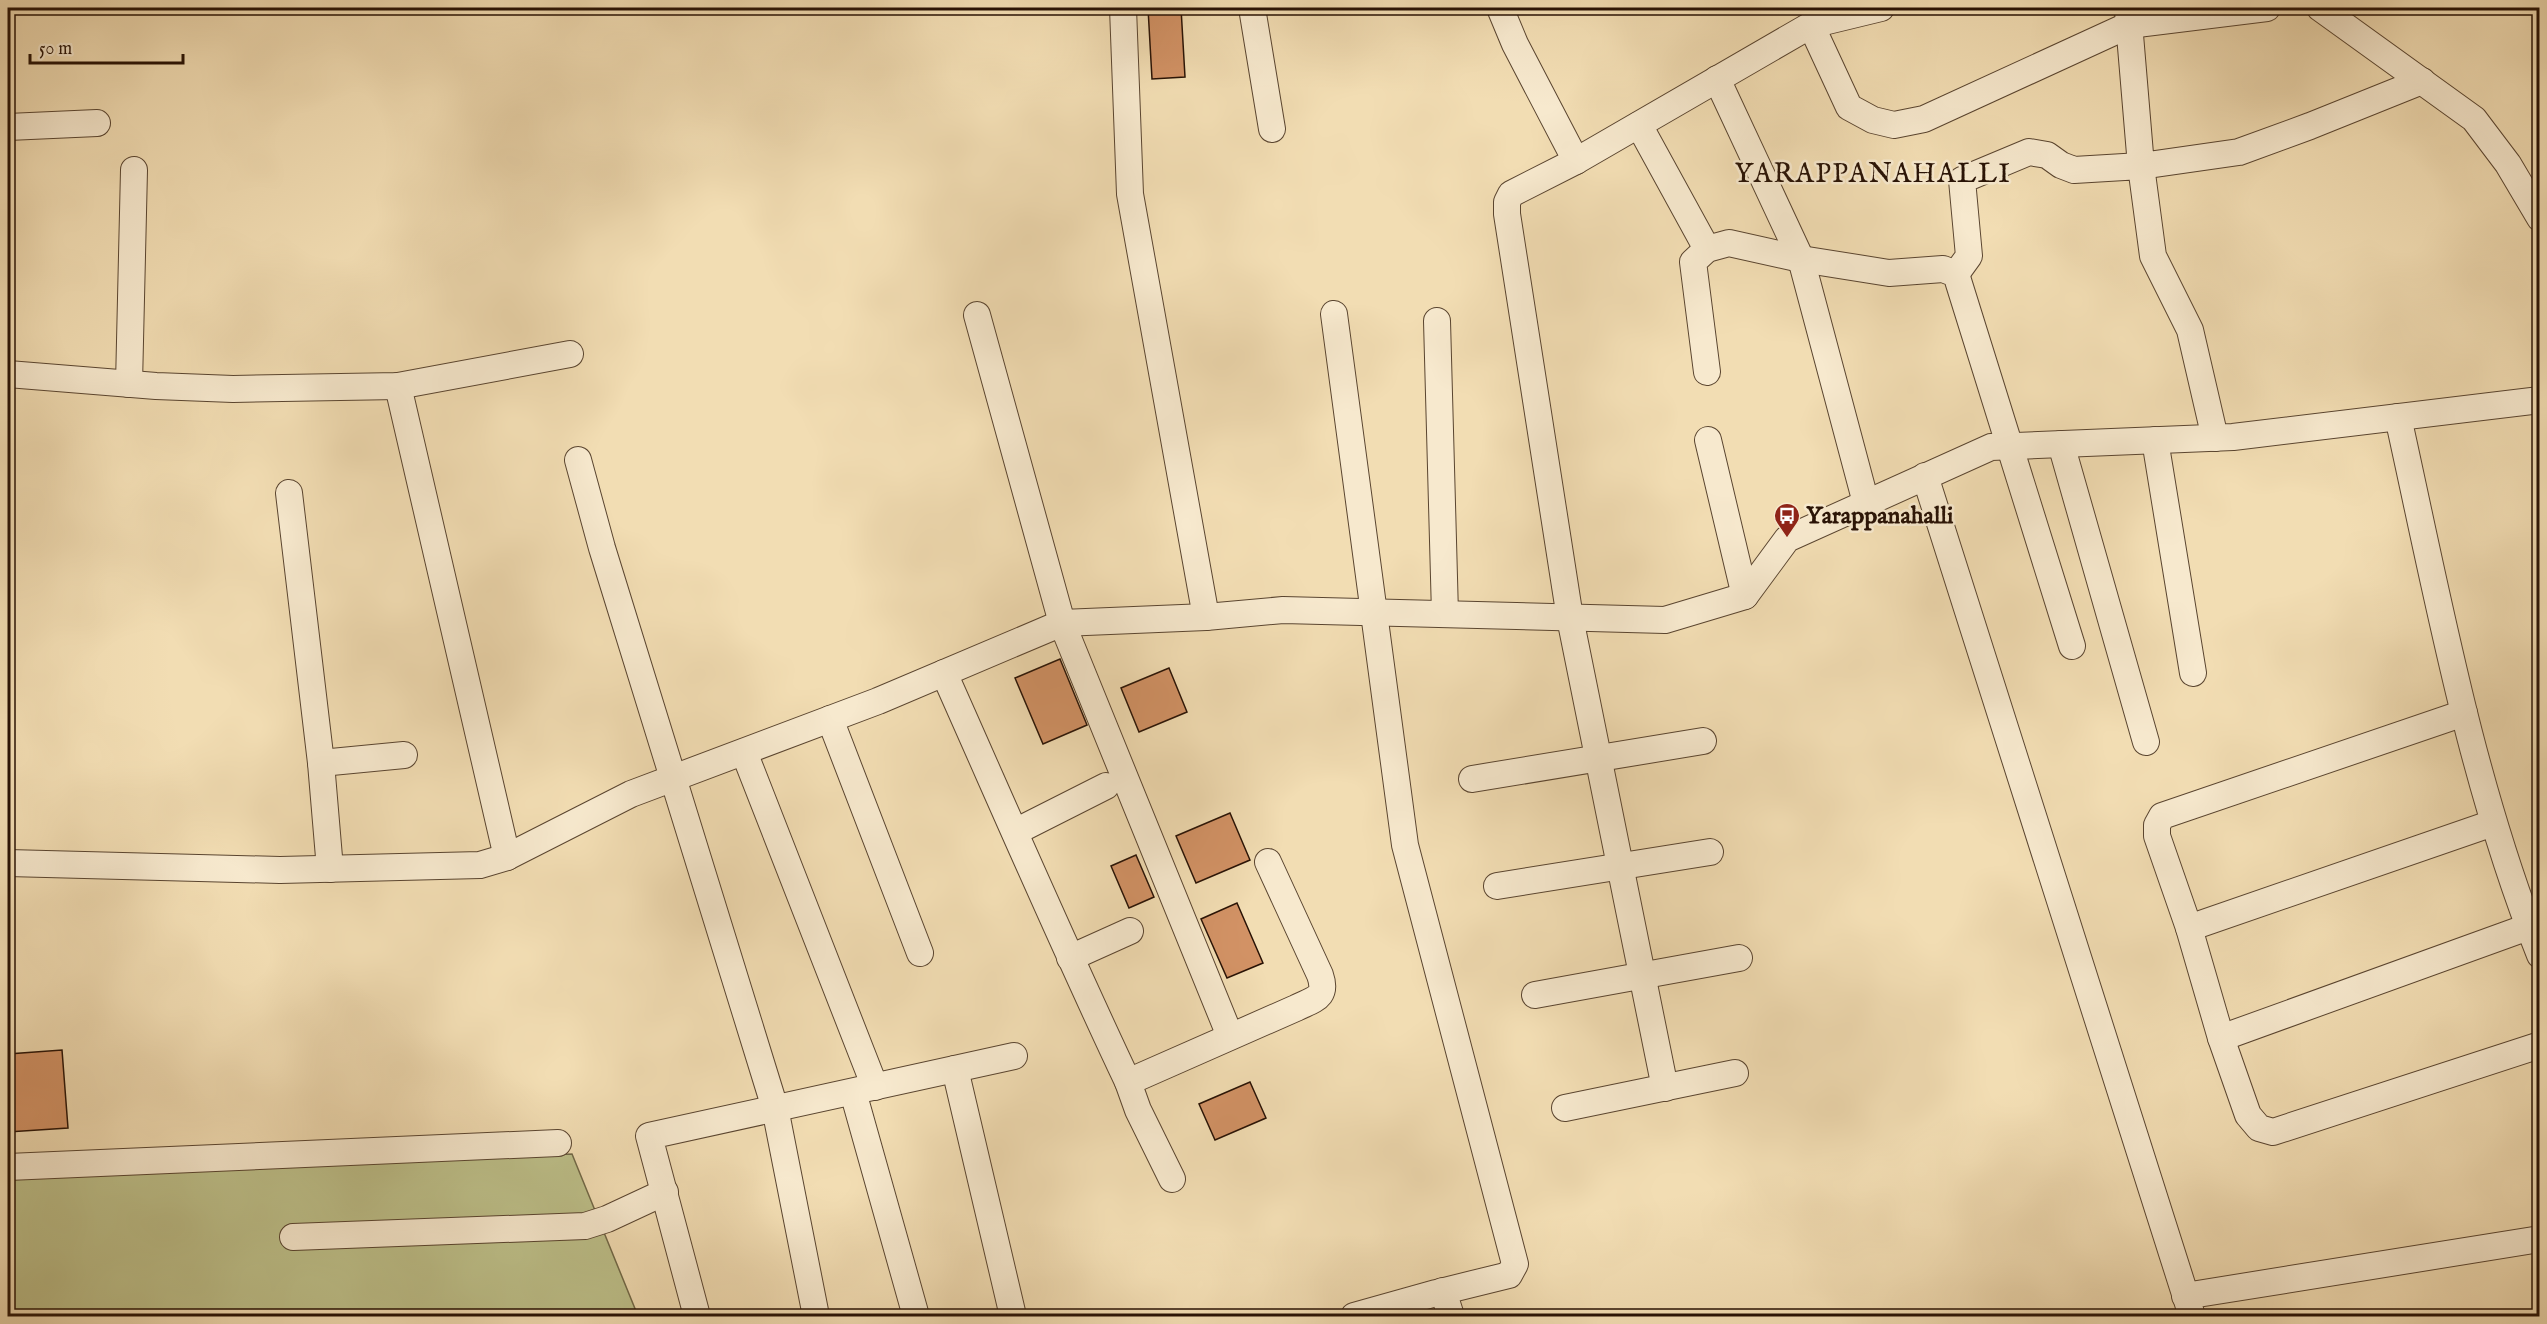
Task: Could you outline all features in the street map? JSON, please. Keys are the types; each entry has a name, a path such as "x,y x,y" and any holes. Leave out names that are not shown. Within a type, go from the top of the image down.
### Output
{"street":[{"path":"1123,8 1130,194 1206,617"},
{"path":"1252,8 1272,129"},
{"path":"1500,8 1515,44 1576,161"},
{"path":"1665,1088 1570,618 1507,202 1511,194 1576,161 1811,25 1881,8"},
{"path":"1811,25 1849,107 1873,120 1894,125 1924,119 2129,16 2267,8"},
{"path":"2320,8 2474,119 2508,164 2540,218"},
{"path":"2129,16 2141,166 2153,256 2190,330 2215,438"},
{"path":"1717,79 1801,259 1866,503"},
{"path":"1956,274 1969,256 1962,180 2029,152 2048,155 2061,165 2074,170 2141,166 2240,152 2422,81"},
{"path":"8,127 97,123"},
{"path":"1639,124 1707,249"},
{"path":"129,384 135,170"},
{"path":"1707,372 1693,262 1707,249 1729,243 1801,259 1889,273 1943,269 1956,274"},
{"path":"1956,274 2072,646"},
{"path":"1334,314 1372,612 1405,845 1515,1264 1509,1275 1443,1291 1354,1317"},
{"path":"977,315 1062,623 1230,1036"},
{"path":"1437,321 1445,614"},
{"path":"8,374 129,384 233,389 398,386 570,354"},
{"path":"398,386 507,857"},
{"path":"8,863 280,870 480,865 507,857 631,794 830,720 1062,623 1206,617 1283,610 1665,620 1745,596 1787,539 1990,447 2215,438 2540,400"},
{"path":"2398,417 2464,713 2493,823 2528,927 2540,955"},
{"path":"1708,440 1745,596"},
{"path":"2155,440 2193,673"},
{"path":"2061,444 2146,742"},
{"path":"578,460 602,548 672,779 775,1108 816,1317"},
{"path":"1925,476 2188,1306 2540,1239"},
{"path":"289,493 321,763 330,869"},
{"path":"944,673 1045,904 1128,1082 1138,1110 1172,1179"},
{"path":"2464,713 2162,816 2157,825 2157,836 2189,928 2221,1038 2248,1115 2259,1128 2273,1132 2540,1044"},
{"path":"830,720 920,954"},
{"path":"1472,779 1703,741"},
{"path":"744,752 864,1089 916,1317"},
{"path":"321,763 405,755"},
{"path":"1015,832 1106,786"},
{"path":"2189,928 2493,823"},
{"path":"1497,886 1710,852"},
{"path":"1128,1082 1319,997 1322,993 1324,986 1320,975 1268,862"},
{"path":"2221,1038 2528,927"},
{"path":"1070,958 1130,931"},
{"path":"1535,995 1739,958"},
{"path":"697,1317 649,1136 1014,1056"},
{"path":"955,1069 1013,1317"},
{"path":"1565,1108 1735,1073"},
{"path":"8,1167 558,1143"},
{"path":"293,1237 585,1226 607,1219 665,1192"},
{"path":"1443,1291 1451,1317"}],"green space":[{"path":"572,1154 638,1316 8,1316 8,1179"}],"building":[{"path":"1148,8 1181,8 1185,77 1152,79"},
{"path":"1060,659 1087,725 1043,744 1015,678"},
{"path":"1169,668 1187,712 1139,732 1121,688"},
{"path":"1230,813 1250,860 1196,883 1176,836"},
{"path":"1136,855 1154,897 1129,908 1111,866"},
{"path":"1237,903 1263,963 1227,978 1201,919"},
{"path":"62,1050 68,1128 8,1132 8,1054"},
{"path":"1250,1082 1266,1118 1215,1140 1199,1104"}],"place":[{"name":"Yarappanahalli","path":"1787,539"}],"district":[{"name":"YARAPPANAHALLI","path":"1873,175"}]}
